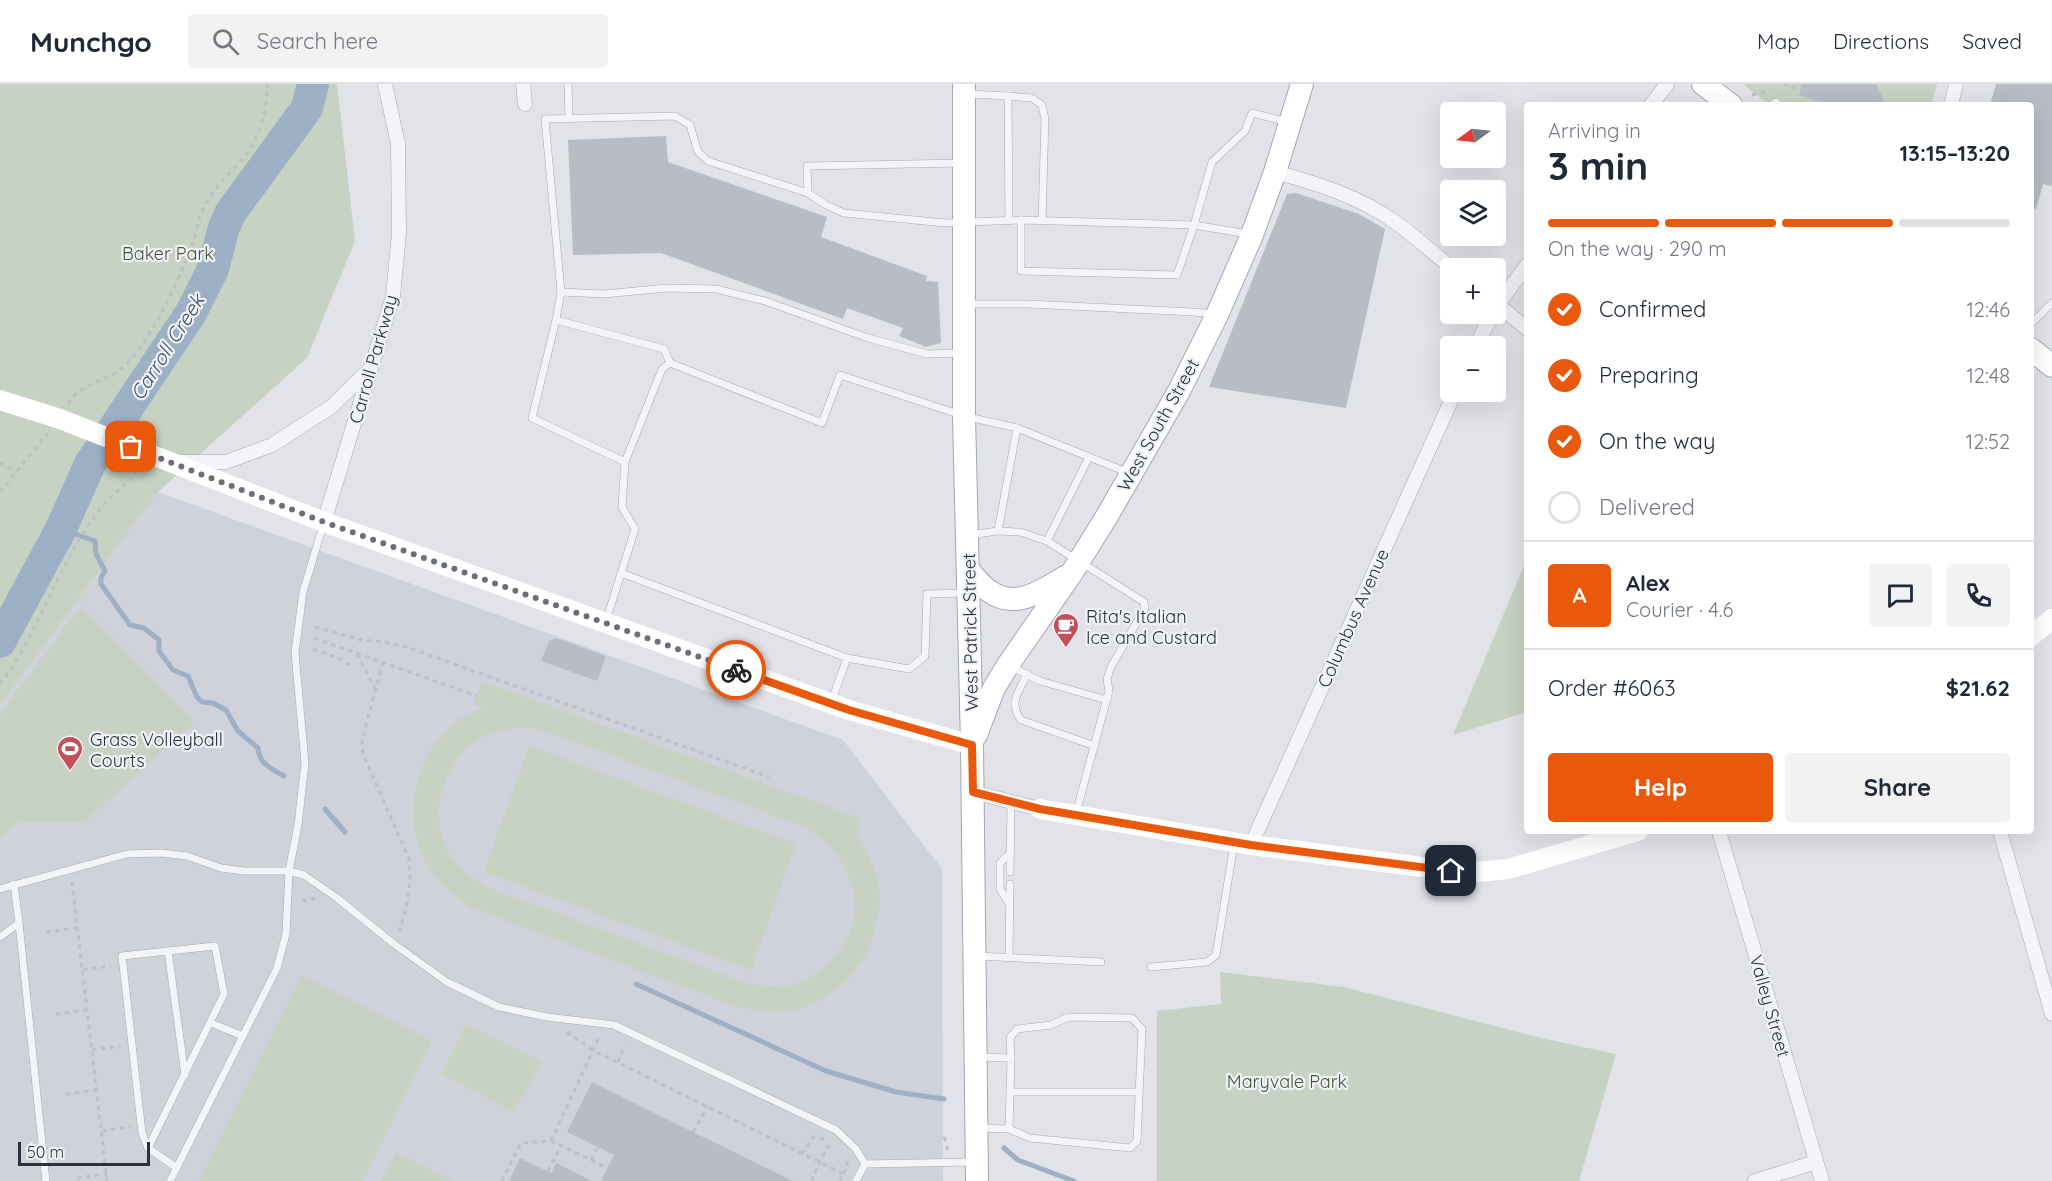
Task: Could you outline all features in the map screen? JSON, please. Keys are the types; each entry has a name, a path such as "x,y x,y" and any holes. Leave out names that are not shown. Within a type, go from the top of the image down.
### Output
{"main road":[{"name":"West South Street","path":"972,745 994,688 1017,670 1179,391 1217,315 1252,235 1275,172 1302,84"},
{"path":"1703,84 1727,102"},
{"name":"West Patrick Street","path":"964,89 964,417 973,792 977,1172"},
{"path":"2034,351 2052,366"},
{"path":"968,570 988,591 1017,599 1038,594 1076,566"}],"street":[{"name":"Carroll Parkway","path":"324,522 393,296 399,233 398,144 386,84"},
{"path":"523,84 525,104"},
{"path":"1653,102 1667,84"},
{"path":"1952,102 1956,84"},
{"path":"1275,172 1304,180 1363,203 1394,221 1440,258"},
{"path":"1506,293 1524,269"},
{"path":"1506,314 1524,326"},
{"path":"169,462 226,462 272,445 331,407 371,368"},
{"path":"0,400 60,419 324,522 831,704 972,745"},
{"name":"Columbus Avenue","path":"1243,843 1450,402"},
{"path":"2034,634 2052,619"},
{"path":"973,792 1040,809 1243,843 1468,873 1508,869 1628,834"},
{"name":"Valley Street","path":"1720,834 1821,1181"},
{"path":"2001,834 2052,1014"},
{"path":"1755,1181 1816,1162"}],"lane":[{"path":"568,84 569,118"},
{"path":"964,89 1032,98 1042,105 1045,119 1042,220"},
{"path":"1008,96 1009,221"},
{"path":"1021,220 1021,272 1177,275 1212,162 1245,131 1252,113 1290,122"},
{"path":"625,462 532,418 561,292 545,119 675,116 690,125 698,152 708,161 808,193 844,213 945,223 1042,220 1194,225 1252,235"},
{"path":"808,193 807,166 964,163"},
{"path":"561,292 604,294 667,288 716,289 765,301 868,338 927,354 964,353"},
{"path":"2034,321 2052,303"},
{"path":"964,304 1028,304 1217,315"},
{"path":"556,320 664,349 670,363 822,423 840,375 964,417 1017,429 1132,474"},
{"path":"605,623 635,529 622,507 625,462 662,369 670,363"},
{"path":"998,531 1017,429"},
{"path":"1047,541 1089,457"},
{"path":"170,1181 277,968 286,934 289,871 298,825 305,762 295,653 303,591 324,522"},
{"path":"968,536 998,531 1020,532 1047,541 1076,566 1144,602 1145,608 1111,667 1107,679 1109,691 1107,700 1075,815"},
{"path":"621,573 847,658 909,669 925,656 927,594 969,593"},
{"path":"831,704 847,658"},
{"path":"1095,746 1021,720 1015,712 1014,701 1017,670 1040,681 1107,700"},
{"path":"1010,872 1011,802"},
{"path":"1151,967 1207,962 1216,955 1243,843"},
{"path":"0,889 127,854 160,853 187,856 221,868 244,871 289,871 304,875 354,910 394,944 447,982 499,1007 547,1017 614,1025 836,1130 856,1149 865,1164"},
{"path":"1009,903 1000,889 1000,863 1010,853"},
{"path":"14,884 46,1181"},
{"path":"1009,958 1010,884"},
{"path":"0,937 19,923"},
{"path":"148,1148 224,994 215,946 122,956 142,1133 148,1148 177,1168"},
{"path":"168,951 185,1075"},
{"path":"975,956 1101,963"},
{"path":"977,1128 1009,1129 1030,1138 1130,1148 1137,1141 1142,1029 1132,1018 1068,1017 1051,1025 1017,1029 1010,1038 1009,1129"},
{"path":"211,1023 243,1036"},
{"path":"976,1057 1011,1058"},
{"path":"1010,1092 1139,1092"},
{"path":"865,1164 977,1172"},
{"path":"856,1181 865,1164"}],"path":[{"path":"0,492 60,419 72,397 79,391 118,372 140,349 180,272 209,197 254,142 262,121 267,84"},
{"path":"1783,84 1795,88 1796,84"},
{"path":"0,684 26,647 69,557 86,529 106,501 134,474 138,450"},
{"path":"0,463 16,472"},
{"path":"315,627 361,640 407,646 769,777"},
{"path":"314,638 477,696"},
{"path":"313,649 350,665"},
{"path":"357,654 376,689"},
{"path":"383,662 362,740 363,754 409,859 411,874 403,920 394,944"},
{"path":"72,881 107,1181"},
{"path":"302,901 321,899"},
{"path":"46,932 78,928"},
{"path":"83,970 115,966"},
{"path":"56,1014 87,1010"},
{"path":"571,1030 563,1029 594,1051 844,1174"},
{"path":"594,1032 608,1035"},
{"path":"551,1141 601,1033"},
{"path":"618,1062 626,1046 622,1040"},
{"path":"92,1050 123,1046"},
{"path":"66,1094 97,1090"},
{"path":"693,1132 708,1106"},
{"path":"102,1131 132,1126"},
{"path":"802,1154 813,1137 836,1145"},
{"path":"502,1181 521,1143 551,1141 608,1168"},
{"path":"811,1181 830,1142"},
{"path":"548,1172 561,1146"},
{"path":"591,1160 598,1147"},
{"path":"840,1181 848,1161 846,1153"},
{"path":"77,1178 106,1174"}],"shaded area":[{"path":"158,492 843,740 942,869 943,1181 0,1181 0,705"}],"green space":[{"name":"Baker Park","path":"0,84 337,84 355,241 307,358 158,492 0,705"},
{"path":"1743,84 1937,84 1932,102 1765,102"},
{"path":"1524,565 1524,713 1453,735"},
{"name":"Grass Volleyball Courts","path":"81,606 195,721 84,822 18,822 0,839 0,714"},
{"path":"482,681 862,819 856,835 875,871 880,899 873,935 859,965 835,990 815,1003 786,1011 757,1010 735,1006 472,908 437,879 424,860 416,838 413,816 415,793 421,770 431,750 445,732 463,717 485,708 474,704","holes":["514,728 534,728 807,828 823,840 846,870 855,904 853,922 846,940 834,957 813,976 794,984 777,987 746,983 489,888 469,875 453,859 445,846 441,832 440,801 449,772 467,748 483,737"]},
{"path":"529,746 796,844 751,970 484,872"},
{"name":"Maryvale Park","path":"1220,972 1344,987 1541,1038 1616,1054 1579,1181 1157,1181 1157,1011 1221,1004"},
{"path":"302,975 432,1041 363,1181 199,1181"},
{"path":"466,1024 541,1061 514,1112 442,1074"},
{"path":"396,1152 454,1181 381,1181"}],"building":[{"path":"1802,84 1876,84 1885,102 1821,102 1799,95"},
{"path":"1996,84 2052,84 2052,186 2043,184 2036,209 2034,209 2034,102 1991,102"},
{"path":"666,136 668,162 827,217 821,237 927,276 926,281 938,282 941,343 926,347 899,336 903,328 847,308 843,319 661,253 573,255 568,140"},
{"path":"1296,193 1359,214 1385,229 1346,408 1209,387 1287,194"},
{"path":"556,638 606,656 597,681 541,661 549,641"},
{"path":"592,1082 793,1181 601,1181 614,1155 567,1132"},
{"path":"520,1158 551,1173 556,1163 592,1181 509,1181"}],"waterway":[{"name":"Carroll Creek","path":"0,642 61,529 90,464 191,313 213,269 224,227 231,212 307,108 313,84"},
{"path":"61,529 95,541 96,554 105,571 101,584 130,625 144,628 159,640 159,651 173,670 188,676 197,697 202,702 213,703 226,710 238,731 258,748 264,762 284,776"},
{"path":"325,809 345,832"},
{"path":"636,984 826,1071 896,1092 944,1099"},
{"path":"1004,1148 1018,1160 1074,1181"}],"way so far":[{"path":"131,447 324,522 736,670"}],"place":[{"name":"Rita's Italian Ice and Custard","path":"1066,649"},
{"name":"Grass Volleyball Courts","path":"70,772"}],"route":[{"path":"736,670 849,710 972,745 973,792 1040,809 1251,845 1451,871"}]}
